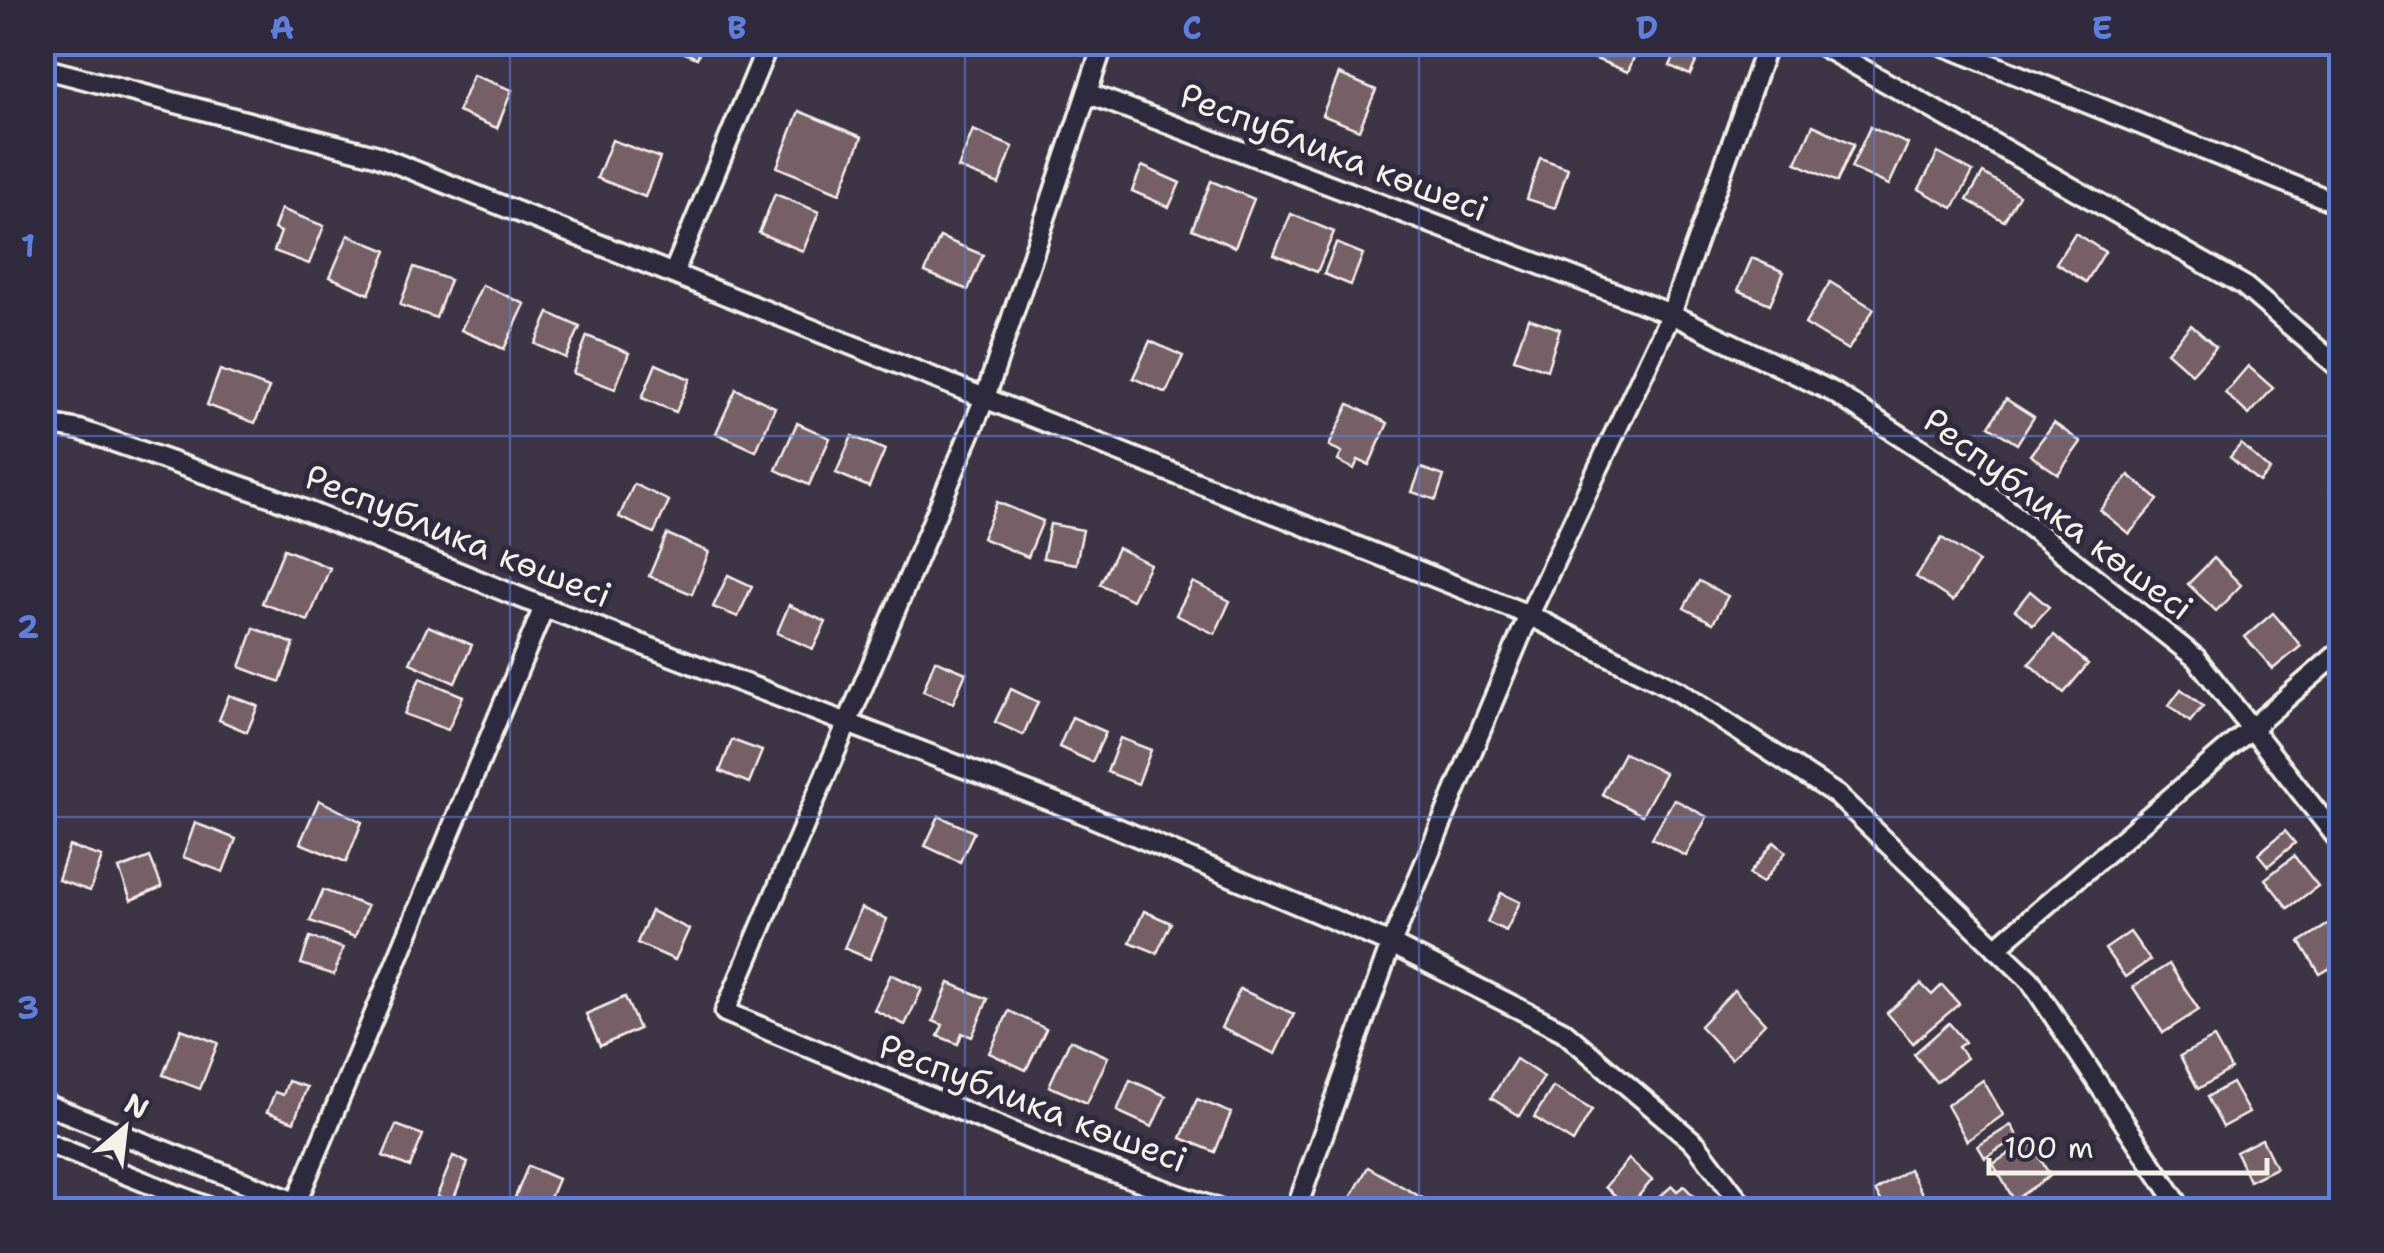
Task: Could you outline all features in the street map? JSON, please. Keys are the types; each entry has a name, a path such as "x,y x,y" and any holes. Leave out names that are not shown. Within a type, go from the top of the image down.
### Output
{"street":[{"path":"674,272 770,42"},
{"name":"Республика көшесі","path":"1104,42 986,398 844,723 725,1012 1067,1154 1220,1210"},
{"path":"1296,1210 1391,944 1528,615 1670,314 1768,42"},
{"path":"1815,42 2243,286 2342,370"},
{"path":"1935,42 2342,205"},
{"path":"42,68 375,155 1528,615 1678,691 1838,795 2030,980 2182,1210"},
{"name":"Республика көшесі","path":"1087,92 1670,314 1832,392 1977,486 2196,658 2342,844"},
{"name":"Республика көшесі","path":"42,423 80,430 272,497 544,607 1072,810 1391,944 1563,1031 1696,1144 1746,1210"},
{"path":"296,1203 544,607"},
{"path":"1996,948 2342,650"},
{"path":"42,1102 315,1210"},
{"path":"42,1141 215,1210"}],"building":[{"path":"659,42 704,42 697,58"},
{"path":"1591,42 1640,42 1628,72 1586,55"},
{"path":"1681,42 1701,51 1690,75 1670,66"},
{"path":"1339,74 1376,90 1359,130 1322,115"},
{"path":"473,75 512,90 497,128 458,112"},
{"path":"799,111 862,137 840,193 777,167"},
{"path":"1813,125 1854,144 1837,182 1796,163"},
{"path":"1870,127 1908,144 1889,185 1851,168"},
{"path":"973,130 1013,147 999,184 958,168"},
{"path":"612,140 660,158 645,197 597,178"},
{"path":"1938,153 1973,172 1953,208 1919,189"},
{"path":"1540,158 1568,168 1555,208 1527,199"},
{"path":"1142,166 1180,183 1169,207 1132,191"},
{"path":"1983,173 2019,195 2004,221 1967,200"},
{"path":"1211,181 1254,199 1235,247 1192,229"},
{"path":"775,194 819,212 803,251 759,233"},
{"path":"281,209 324,226 309,264 274,251 281,232 274,229"},
{"path":"1291,214 1334,232 1317,272 1274,254"},
{"path":"2075,233 2105,252 2086,282 2056,263"},
{"path":"348,235 387,251 369,294 330,277"},
{"path":"940,237 983,255 968,290 925,272"},
{"path":"1336,243 1363,254 1351,285 1324,274"},
{"path":"1752,258 1784,272 1770,304 1738,290"},
{"path":"414,267 450,280 436,318 400,305"},
{"path":"1830,282 1874,309 1848,350 1805,324"},
{"path":"482,285 525,304 504,349 461,330"},
{"path":"549,313 580,327 566,358 535,344"},
{"path":"1528,318 1560,329 1547,370 1514,359"},
{"path":"2191,325 2216,347 2192,374 2167,352"},
{"path":"587,336 629,353 615,389 573,373"},
{"path":"1150,341 1183,356 1166,393 1133,378"},
{"path":"656,364 690,379 676,412 642,398"},
{"path":"2248,366 2273,388 2249,415 2225,393"},
{"path":"220,370 269,388 255,423 207,405"},
{"path":"736,389 775,407 756,451 716,433"},
{"path":"2006,399 2034,417 2017,444 1989,426"},
{"path":"1349,404 1388,423 1369,465 1358,460 1354,469 1338,461 1342,452 1329,446"},
{"path":"797,423 830,438 809,485 776,470"},
{"path":"2054,423 2081,442 2058,474 2030,455"},
{"path":"852,436 885,450 869,487 836,473"},
{"path":"2241,444 2270,470 2259,482 2230,457"},
{"path":"1421,468 1444,476 1436,500 1412,492"},
{"path":"2129,475 2158,500 2129,534 2100,510"},
{"path":"2342,477 2342,500 2330,489"},
{"path":"634,484 669,501 654,533 619,517"},
{"path":"997,502 1043,521 1028,557 982,538"},
{"path":"1050,524 1083,530 1076,564 1043,558"},
{"path":"667,534 709,552 692,594 649,576"},
{"path":"1942,538 1979,562 1953,601 1916,577"},
{"path":"1118,548 1150,564 1132,600 1100,584"},
{"path":"284,549 330,568 308,621 262,603"},
{"path":"2214,558 2241,585 2216,611 2188,584"},
{"path":"728,575 752,586 738,617 713,607"},
{"path":"1699,581 1728,596 1713,623 1684,608"},
{"path":"1193,582 1230,601 1215,634 1176,615"},
{"path":"2030,591 2049,607 2033,625 2015,610"},
{"path":"789,605 826,622 813,649 777,633"},
{"path":"2273,613 2301,646 2273,669 2245,637"},
{"path":"428,626 472,645 455,683 410,663"},
{"path":"254,628 294,644 280,682 240,667"},
{"path":"2054,635 2088,664 2064,693 2029,664"},
{"path":"935,660 966,673 953,703 923,691"},
{"path":"420,678 463,696 448,730 404,714"},
{"path":"1011,689 1038,702 1023,735 995,722"},
{"path":"2181,689 2203,706 2190,722 2169,705"},
{"path":"229,695 258,706 247,732 219,720"},
{"path":"1072,717 1106,732 1092,762 1059,747"},
{"path":"1120,738 1151,750 1138,784 1107,772"},
{"path":"732,740 762,751 749,783 720,771"},
{"path":"1624,753 1665,773 1642,815 1602,794"},
{"path":"1674,799 1707,817 1686,856 1652,838"},
{"path":"319,800 362,822 346,862 300,843"},
{"path":"939,816 974,832 960,862 925,846"},
{"path":"195,823 236,839 223,872 183,857"},
{"path":"2285,831 2295,843 2268,866 2258,854"},
{"path":"1774,842 1786,852 1762,883 1749,874"},
{"path":"69,846 102,857 90,891 58,880"},
{"path":"2294,856 2318,886 2288,908 2265,879"},
{"path":"150,857 162,887 131,900 119,869"},
{"path":"323,890 367,906 355,937 310,921"},
{"path":"1501,893 1520,902 1506,931 1487,922"},
{"path":"861,908 887,919 870,959 844,948"},
{"path":"651,911 689,929 675,960 637,943"},
{"path":"1144,911 1171,923 1157,953 1130,942"},
{"path":"2329,924 2342,945 2342,961 2320,974 2300,942"},
{"path":"2130,932 2150,960 2125,977 2105,949"},
{"path":"310,937 343,948 334,975 301,964"},
{"path":"2169,964 2199,1010 2163,1033 2133,987"},
{"path":"891,974 922,989 905,1025 874,1010"},
{"path":"949,983 988,999 972,1037 962,1033 958,1044 938,1036 943,1025 933,1021"},
{"path":"1921,984 1932,995 1942,985 1959,1004 1913,1043 1887,1013"},
{"path":"1240,989 1294,1014 1275,1054 1221,1028"},
{"path":"1734,990 1765,1023 1731,1059 1700,1026"},
{"path":"2342,995 2342,1021 2330,1002"},
{"path":"625,997 639,1029 600,1046 586,1014"},
{"path":"1009,1011 1046,1029 1026,1070 989,1053"},
{"path":"1949,1023 1965,1042 1958,1047 1967,1058 1936,1082 1914,1054"},
{"path":"181,1029 218,1043 200,1089 163,1075"},
{"path":"2214,1038 2231,1069 2198,1089 2180,1056"},
{"path":"1070,1040 1108,1057 1087,1103 1049,1086"},
{"path":"1516,1059 1544,1077 1520,1116 1491,1098"},
{"path":"1130,1080 1166,1096 1152,1127 1117,1111"},
{"path":"1983,1080 2003,1115 1967,1141 1947,1105"},
{"path":"288,1081 307,1087 294,1122 267,1112 275,1092 283,1095"},
{"path":"2232,1083 2249,1113 2223,1127 2207,1097"},
{"path":"1553,1087 1592,1110 1573,1142 1534,1117"},
{"path":"1197,1099 1231,1113 1215,1152 1181,1138"},
{"path":"396,1125 423,1135 410,1167 383,1156"},
{"path":"2011,1125 2018,1137 1985,1158 1978,1146"},
{"path":"2262,1139 2276,1168 2249,1181 2236,1152"},
{"path":"2030,1140 2050,1176 2014,1200 1993,1164"},
{"path":"453,1156 468,1163 452,1203 437,1196"},
{"path":"1629,1159 1652,1180 1629,1207 1605,1187"},
{"path":"528,1166 558,1179 545,1210 514,1200"},
{"path":"1368,1167 1424,1199 1417,1210 1361,1210 1348,1203"},
{"path":"1909,1169 1930,1208 1887,1210 1875,1191"},
{"path":"1672,1186 1677,1191 1684,1186 1698,1201 1693,1210 1644,1210"}]}
